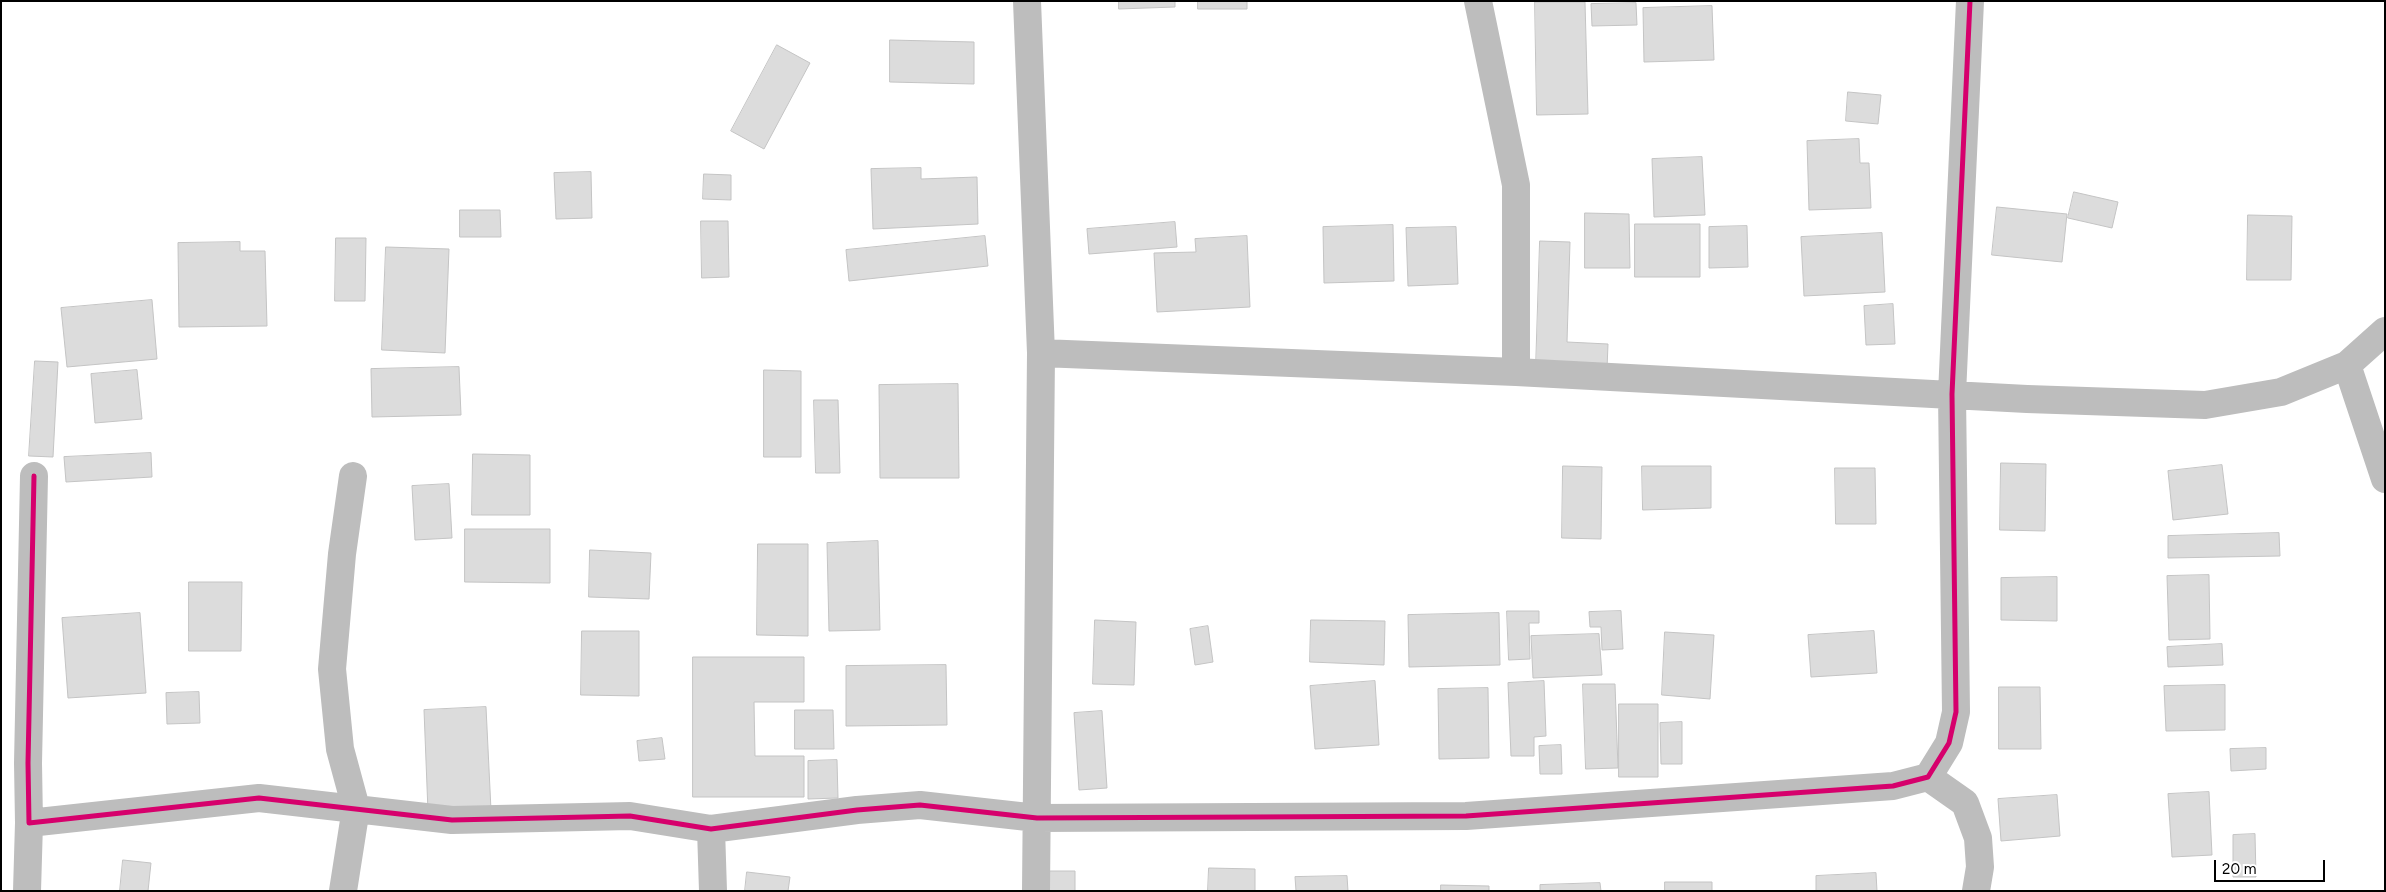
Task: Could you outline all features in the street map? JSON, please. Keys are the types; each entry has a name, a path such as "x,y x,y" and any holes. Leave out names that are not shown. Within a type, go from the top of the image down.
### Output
{"street":[{"path":"1027,1 1042,353 1036,891"},
{"path":"1478,1 1516,185 1516,372"},
{"path":"29,823 259,798 452,820 630,816 711,829 858,810 920,806 1037,818 1466,816 1893,786 1928,777 1949,743 1956,712 1952,394 1970,1"},
{"path":"1042,353 1516,372 2027,399 2205,405 2281,392 2346,365 2385,331"},
{"path":"2346,365 2385,479"},
{"path":"27,891 34,476"},
{"path":"343,891 356,808 340,748 332,669 342,554 353,476"},
{"path":"1928,777 1965,803 1978,838 1980,868 1976,891"},
{"path":"711,829 713,891"}],"building":[{"path":"1119,1 1175,1 1175,7 1119,9"},
{"path":"1198,1 1247,1 1247,9 1198,9"},
{"path":"1535,2 1585,2 1588,114 1537,115"},
{"path":"1636,3 1637,25 1592,26 1591,4"},
{"path":"1712,6 1714,60 1644,62 1643,8"},
{"path":"890,40 974,42 974,84 890,82"},
{"path":"777,45 810,63 764,149 731,131"},
{"path":"1848,92 1881,95 1878,124 1846,121"},
{"path":"1859,139 1860,163 1869,163 1871,208 1809,210 1807,141"},
{"path":"1702,157 1705,215 1654,217 1652,159"},
{"path":"921,168 921,179 977,177 978,224 873,229 871,169"},
{"path":"591,172 592,218 556,219 554,173"},
{"path":"704,174 731,175 731,200 703,199"},
{"path":"2074,192 2118,202 2112,228 2068,218"},
{"path":"1997,207 2067,214 2062,262 1992,255"},
{"path":"460,210 500,210 501,237 460,237"},
{"path":"1585,213 1629,214 1630,268 1585,268"},
{"path":"2248,215 2292,216 2291,280 2247,280"},
{"path":"701,221 728,221 729,277 702,278"},
{"path":"1175,222 1177,247 1089,254 1087,229"},
{"path":"1635,224 1700,224 1700,277 1635,277"},
{"path":"1393,225 1394,281 1324,283 1323,227"},
{"path":"1747,226 1748,267 1709,268 1709,227"},
{"path":"1456,227 1458,284 1408,286 1406,228"},
{"path":"1882,233 1885,292 1804,296 1801,237"},
{"path":"985,236 988,266 849,281 846,250"},
{"path":"1247,236 1250,307 1157,312 1154,253 1196,252 1195,239"},
{"path":"336,238 366,238 365,301 335,301"},
{"path":"1540,241 1570,242 1567,342 1608,344 1607,369 1536,367"},
{"path":"240,242 240,251 265,251 267,326 179,327 178,243"},
{"path":"386,247 449,249 445,353 382,350"},
{"path":"152,300 157,359 67,367 61,308"},
{"path":"1893,304 1895,344 1866,345 1864,306"},
{"path":"35,361 58,362 53,457 29,456"},
{"path":"459,367 461,415 372,417 371,369"},
{"path":"137,370 142,419 95,423 91,374"},
{"path":"764,370 801,371 801,457 764,457"},
{"path":"958,384 959,478 880,478 879,385"},
{"path":"814,400 838,400 840,473 816,473"},
{"path":"151,453 152,477 66,482 64,457"},
{"path":"473,454 530,455 530,515 472,515"},
{"path":"2001,463 2046,464 2045,531 2000,530"},
{"path":"2222,465 2228,514 2173,520 2168,471"},
{"path":"1563,466 1602,467 1601,539 1562,538"},
{"path":"1642,466 1711,466 1711,508 1643,510"},
{"path":"1835,468 1875,468 1876,524 1836,524"},
{"path":"449,484 452,538 415,540 412,486"},
{"path":"465,529 550,529 550,583 465,582"},
{"path":"2279,533 2280,556 2168,558 2168,536"},
{"path":"878,541 880,630 829,631 827,543"},
{"path":"758,544 808,544 808,636 757,635"},
{"path":"590,550 651,553 649,599 589,597"},
{"path":"2209,575 2210,639 2169,640 2167,576"},
{"path":"2057,577 2057,621 2001,620 2001,578"},
{"path":"189,582 242,582 241,651 189,651"},
{"path":"1507,611 1539,611 1539,623 1529,623 1530,659 1509,660"},
{"path":"1621,611 1623,649 1602,650 1601,627 1590,627 1589,612"},
{"path":"140,613 146,693 68,698 62,618"},
{"path":"1499,613 1500,665 1409,667 1408,615"},
{"path":"1095,620 1136,622 1134,685 1093,684"},
{"path":"1311,620 1385,621 1384,665 1310,662"},
{"path":"1208,626 1213,662 1195,665 1190,629"},
{"path":"582,631 639,631 639,696 581,695"},
{"path":"1874,631 1877,673 1811,677 1808,635"},
{"path":"1665,632 1714,635 1710,699 1662,695"},
{"path":"1599,634 1602,675 1533,678 1531,636"},
{"path":"2222,644 2223,665 2168,667 2167,647"},
{"path":"693,657 804,657 804,702 754,702 755,756 804,756 804,797 693,797"},
{"path":"946,665 947,725 846,726 846,666"},
{"path":"1375,681 1379,745 1315,749 1310,686"},
{"path":"1544,681 1546,736 1534,737 1534,756 1511,756 1508,683"},
{"path":"1583,684 1615,684 1618,768 1586,769"},
{"path":"2225,685 2225,730 2166,731 2164,686"},
{"path":"1999,687 2040,687 2041,749 1999,749"},
{"path":"1488,688 1489,758 1439,759 1438,689"},
{"path":"199,692 200,723 167,724 166,693"},
{"path":"1619,704 1658,704 1658,777 1619,777"},
{"path":"486,707 491,810 428,812 424,710"},
{"path":"795,710 833,710 834,749 795,749"},
{"path":"1102,711 1107,788 1079,790 1074,713"},
{"path":"1682,722 1682,764 1661,764 1660,723"},
{"path":"662,738 665,759 639,761 637,741"},
{"path":"1561,745 1562,774 1540,774 1539,746"},
{"path":"2266,748 2266,769 2231,771 2230,749"},
{"path":"837,760 838,798 808,799 808,761"},
{"path":"2209,792 2212,855 2172,857 2168,794"},
{"path":"2057,795 2060,836 2001,841 1998,799"},
{"path":"2255,834 2256,877 2233,877 2233,835"},
{"path":"123,860 151,863 148,891 120,891"},
{"path":"1209,868 1255,869 1255,891 1208,891"},
{"path":"1046,871 1075,871 1075,891 1046,891"},
{"path":"747,872 790,877 788,891 745,891"},
{"path":"1876,873 1877,891 1816,891 1816,876"},
{"path":"1347,876 1348,891 1296,891 1295,877"},
{"path":"1665,882 1712,882 1712,891 1665,891"},
{"path":"1600,883 1601,891 1540,891 1540,885"},
{"path":"1441,885 1489,886 1489,891 1441,891"}],"cycle path":[{"path":"34,476 28,763 29,823 259,798 452,820 630,816 711,829 857,810 920,805 1037,818 1466,816 1893,786 1928,777 1949,743 1956,712 1952,394 1970,1"}]}
